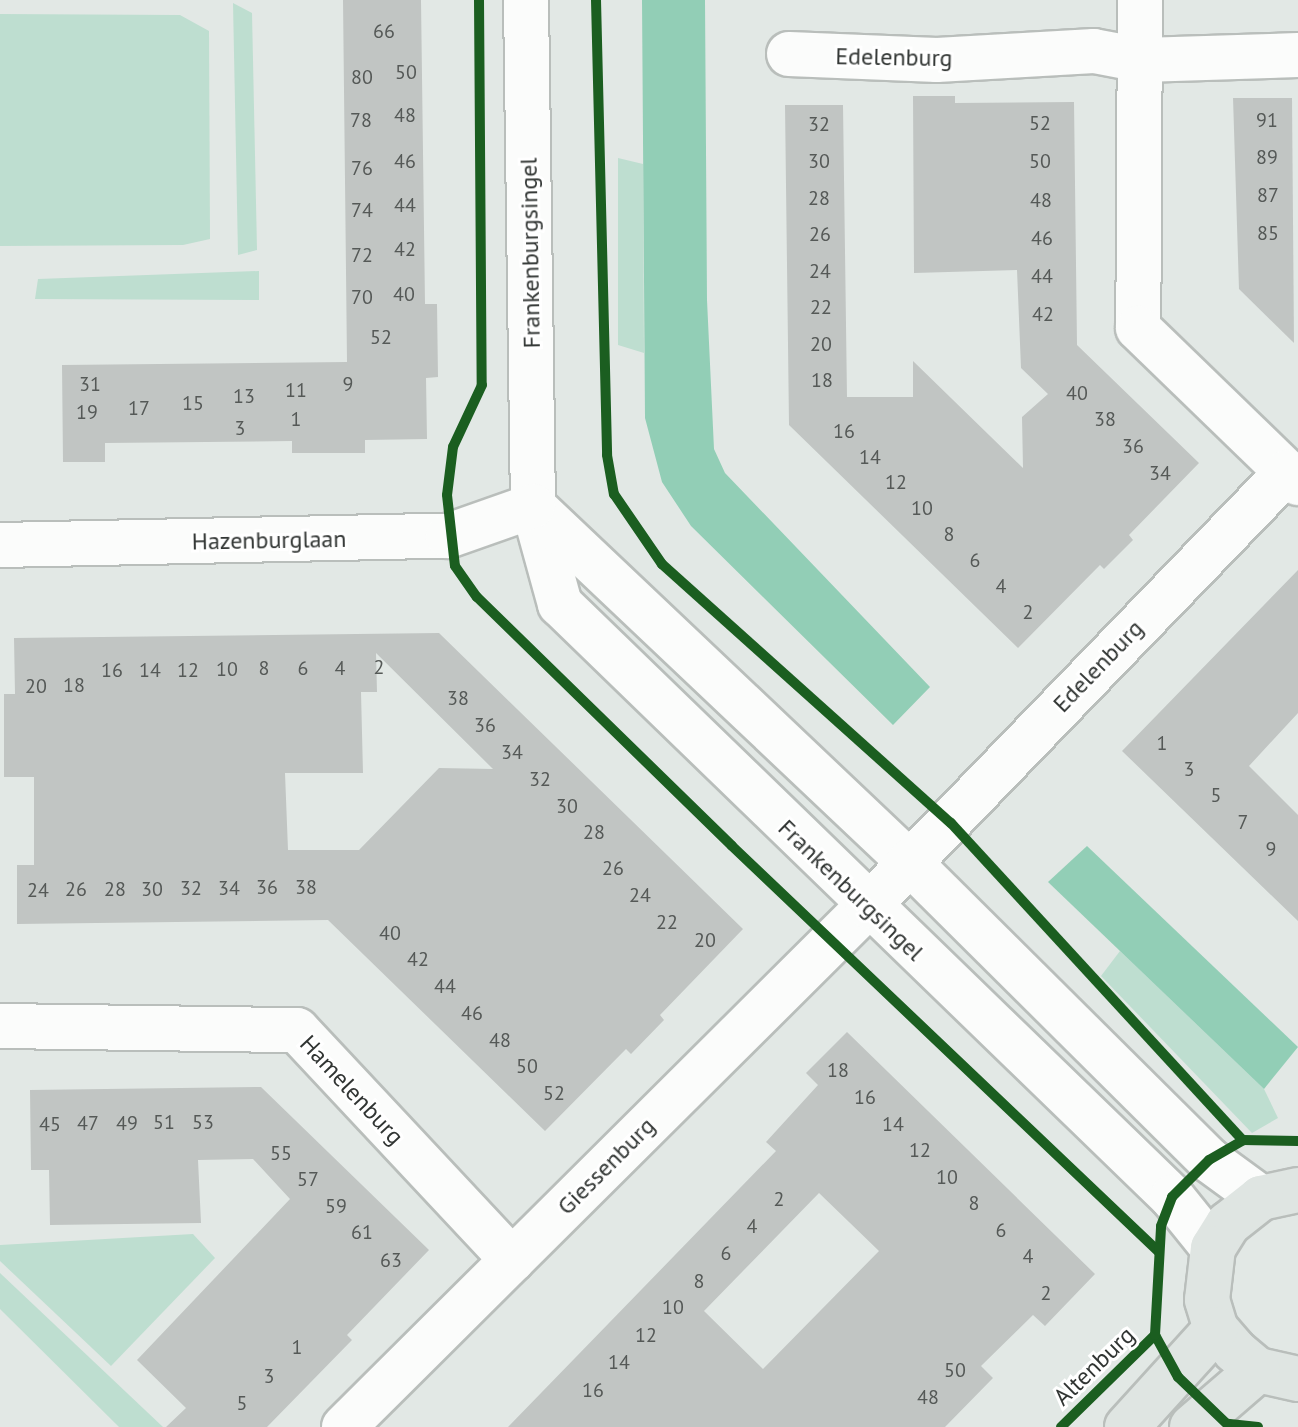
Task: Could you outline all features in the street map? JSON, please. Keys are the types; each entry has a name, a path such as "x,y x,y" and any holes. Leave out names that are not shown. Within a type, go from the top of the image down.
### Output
{"main road":[{"path":"1192,1427 1278,1374 1216,1329 1207,1300 1213,1248 1228,1224 1279,1194"},
{"path":"1127,1427 1216,1329"}],"street":[{"name":"Frankenburgsingel","path":"526,0 533,506 560,604 868,906 1172,1197 1213,1248"},
{"name":"Edelenburg","path":"868,906 1293,477 1138,328 1140,0"},
{"name":"Edelenburg","path":"789,54 937,60 1094,51 1142,60 1298,55"},
{"name":"Hazenburglaan","path":"0,545 448,536 533,506"},
{"path":"533,506 909,862 1209,1160 1279,1194"},
{"name":"Giessenburg","path":"344,1427 868,906"},
{"name":"Hamelenburg","path":"0,1026 297,1030 512,1260"}],"shaded area":[{"path":"642,0 705,0 707,300 714,449 725,473 930,687 893,725 691,526 662,482 645,418"},
{"path":"233,3 252,13 257,250 238,255"},
{"path":"0,14 180,15 209,31 210,239 183,245 0,246"},
{"path":"618,158 643,164 644,353 618,345"},
{"path":"259,271 259,300 35,299 38,279"},
{"path":"1087,846 1298,1047 1264,1089 1048,882"},
{"path":"1120,951 1264,1089 1278,1118 1252,1133 1101,976"},
{"path":"193,1234 215,1258 111,1366 0,1261 0,1245"},
{"path":"0,1273 163,1427 119,1427 0,1309"}],"building":[{"path":"343,0 421,0 425,304 437,304 438,377 426,378 427,439 365,440 365,453 292,453 292,441 105,443 105,462 63,462 62,365 347,362"},
{"path":"913,96 955,96 955,103 1074,102 1077,345 1199,463 1129,535 1133,540 1104,569 1100,565 1018,648 789,425 785,105 843,105 847,397 913,397 913,361 1023,468 1022,417 1048,394 1021,368 1017,270 914,273"},
{"path":"1233,98 1292,98 1294,343 1239,289"},
{"path":"1298,570 1298,713 1249,766 1298,815 1298,921 1122,751"},
{"path":"439,633 743,929 660,1015 664,1020 631,1054 626,1049 545,1131 328,920 17,924 17,865 34,865 34,777 4,777 4,694 15,694 14,638","holes":["376,653 493,769 439,768 359,850 288,850 285,773 363,773 361,692 377,692"]},
{"path":"847,1032 1095,1274 1045,1326 1033,1315 981,1366 993,1378 945,1427 508,1427 776,1151 766,1142 818,1085 806,1073","holes":["819,1193 879,1251 763,1369 704,1311"]},
{"path":"261,1087 429,1250 347,1335 352,1340 267,1427 166,1427 186,1408 137,1360 290,1199 253,1159 198,1160 201,1223 50,1225 49,1170 31,1170 30,1090"}],"cycle path":[{"path":"479,0 482,385 453,447 447,495 455,566 477,597 732,846 1159,1252"},
{"path":"596,0 607,455 614,494 662,564 951,823 1243,1140"},
{"path":"1258,1427 1227,1424 1178,1377 1155,1335 1161,1226 1172,1197 1209,1160 1243,1140 1298,1141"},
{"name":"Altenburg","path":"1061,1427 1155,1335"}]}
